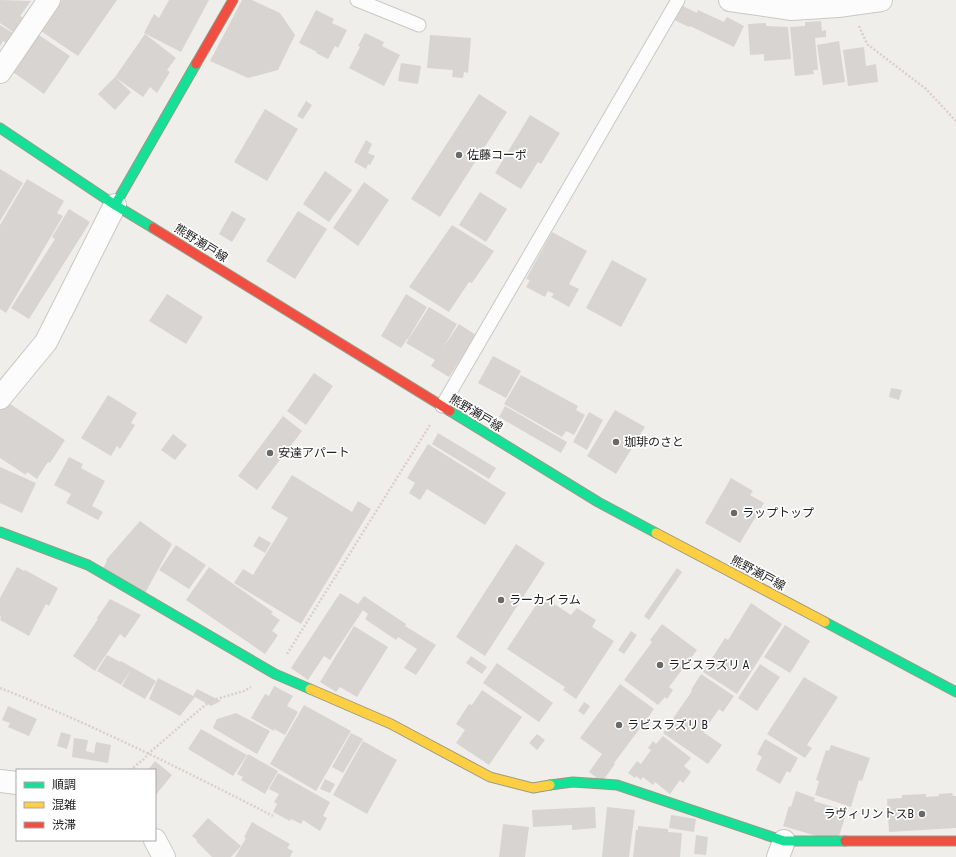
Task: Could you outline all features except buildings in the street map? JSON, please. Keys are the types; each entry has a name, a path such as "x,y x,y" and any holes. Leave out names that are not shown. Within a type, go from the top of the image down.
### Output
{"street":[{"path":"0,72 49,0"},
{"path":"0,398 46,342 116,204 233,0"},
{"path":"730,0 792,9 848,5 881,0"},
{"name":"熊野瀬戸線","path":"0,128 116,204 598,502 956,692"},
{"path":"0,532 88,565 275,674 391,724 490,777 533,788 573,782 617,784 781,849 956,841"},
{"path":"0,781 16,783"},
{"path":"155,841 164,857"}],"lane":[{"path":"357,0 419,25"},
{"path":"442,406 678,0"}],"path":[{"path":"848,5 867,44 926,89 956,121"},
{"path":"131,769 210,701 244,691 275,674 442,406"},
{"path":"0,688 84,723 149,753 273,816"}],"traffic: fast":[{"path":"115,205 196,64"},
{"path":"0,128 115,205 153,228"},
{"path":"450,411 598,502 656,533"},
{"path":"0,532 88,565 275,674 310,689"},
{"path":"825,622 956,692"},
{"path":"550,785 573,782 617,785 784,841 845,841"}],"traffic: slow":[{"path":"656,533 825,622"},
{"path":"310,689 391,724 490,777 533,788 550,785"}],"traffic: jam":[{"path":"196,64 233,0"},
{"path":"153,228 450,411"},
{"path":"845,841 956,841"}],"place":[{"name":"佐藤コーポ","path":"459,155"},
{"name":"珈琲のさと","path":"616,442"},
{"name":"安達アパート","path":"270,453"},
{"name":"ラップトップ","path":"734,513"},
{"name":"ラーカイラム","path":"501,600"},
{"name":"ラビスラズリ A","path":"660,665"},
{"name":"ラビスラズリ B","path":"619,725"},
{"name":"ラヴィリントスB","path":"922,814"}]}
